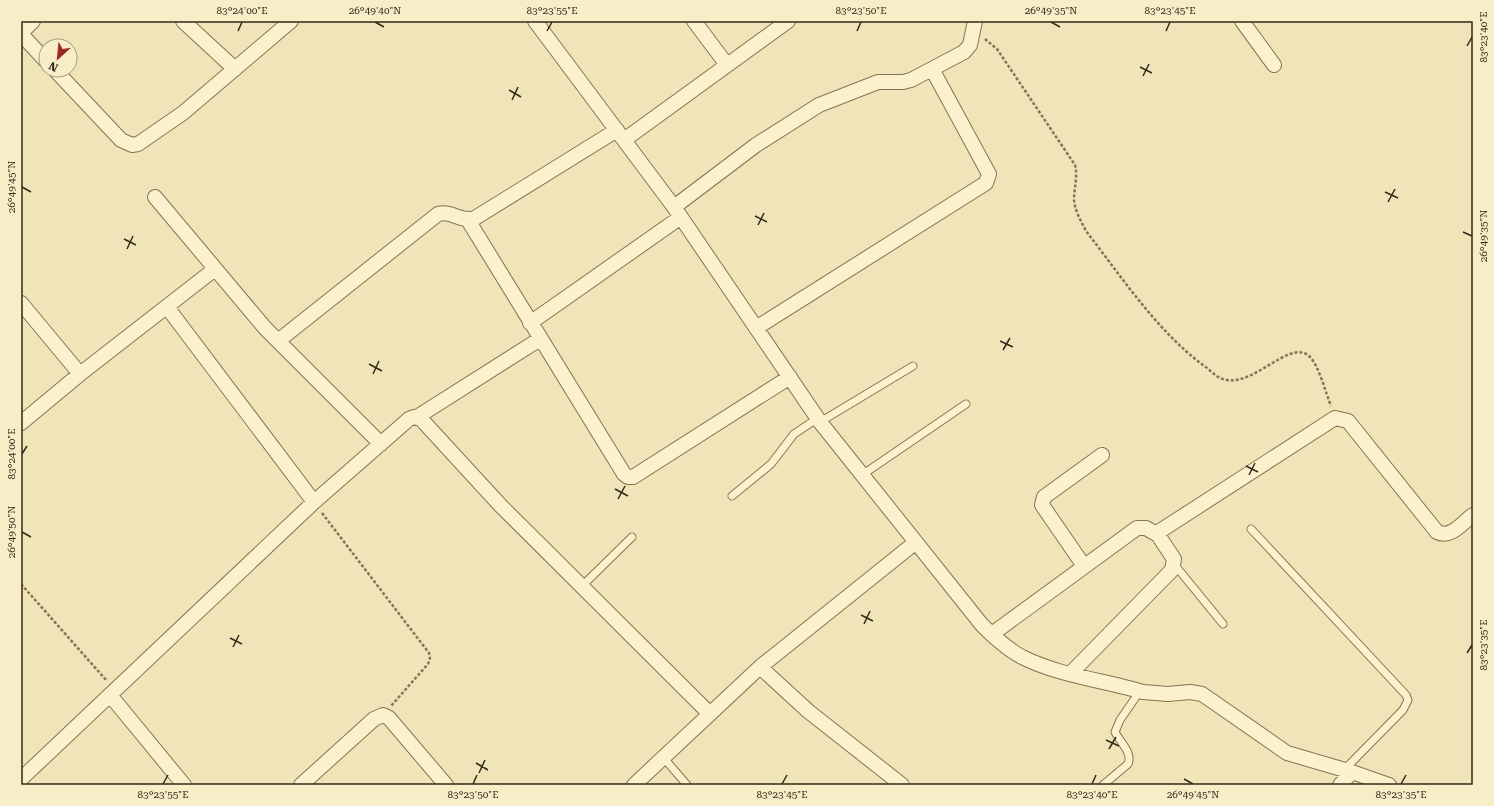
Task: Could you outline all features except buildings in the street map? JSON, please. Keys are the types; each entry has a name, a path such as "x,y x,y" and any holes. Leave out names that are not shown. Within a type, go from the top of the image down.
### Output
{"street":[{"path":"33,21 21,34 38,52"},
{"path":"183,21 235,69"},
{"path":"63,78 121,140 132,145 138,144 183,113 291,21"},
{"path":"535,21 678,212 819,420 982,625 992,634 1022,657 1048,668 1154,694 1190,692 1202,694 1287,753 1389,785"},
{"path":"694,21 727,65"},
{"path":"278,342 438,214 449,213 468,220 475,218 621,135 727,65 788,21"},
{"path":"530,323 678,212 756,145 819,105 878,82 903,82 911,80 964,52 970,45 975,21"},
{"path":"1242,21 1274,65"},
{"path":"756,328 986,183 989,174 932,69"},
{"path":"154,197 278,342 381,444"},
{"path":"468,220 624,474 628,477 633,477 790,376"},
{"path":"21,423 80,374 215,269"},
{"path":"21,303 80,374"},
{"path":"167,306 314,502"},
{"path":"21,779 314,502 409,419 417,417 540,339"},
{"path":"417,417 500,505 710,714"},
{"path":"1158,535 1160,531 1335,418 1348,421 1437,532 1443,535 1450,534 1473,515"},
{"path":"1084,566 1042,505 1042,501 1044,497 1102,455"},
{"path":"992,634 1137,528 1146,528 1158,535 1174,559 1172,570 1070,674"},
{"path":"634,785 760,667 916,542"},
{"path":"760,667 808,711 902,785"},
{"path":"113,693 184,785"},
{"path":"301,785 374,719 383,715 389,718 446,785"},
{"path":"1340,785 1348,771"}],"lane":[{"path":"732,496 771,464 794,434 913,366"},
{"path":"862,475 966,404"},
{"path":"1251,529 1406,694 1408,700 1403,710 1348,771"},
{"path":"582,586 632,537"},
{"path":"1174,564 1223,624"},
{"path":"1103,785 1128,764 1130,759 1129,754 1115,732 1120,720 1140,691"},
{"path":"664,758 688,785"}],"path":[{"path":"972,37 986,39 997,49 1075,165 1077,173 1074,201 1078,215 1086,230 1172,340 1220,378 1232,382 1246,379 1291,354 1302,352 1309,356 1315,365 1335,418"},
{"path":"314,502 429,653 430,658 428,664 383,715"},
{"path":"21,584 113,693"}]}
